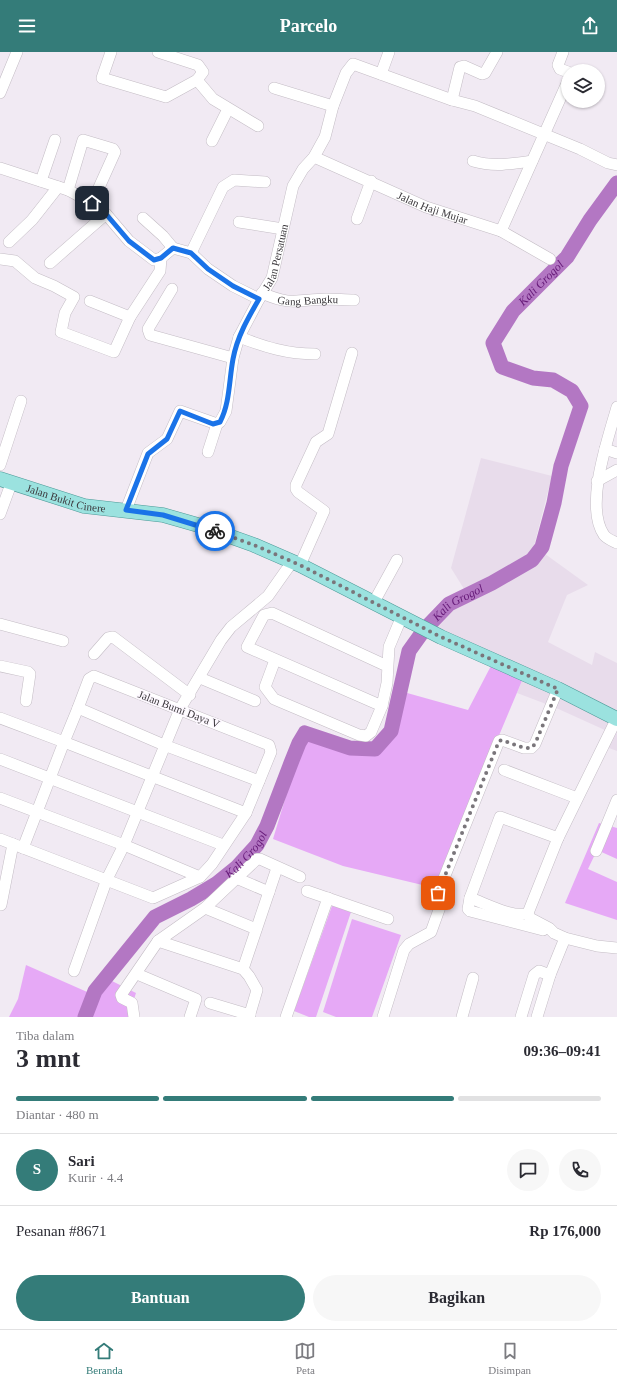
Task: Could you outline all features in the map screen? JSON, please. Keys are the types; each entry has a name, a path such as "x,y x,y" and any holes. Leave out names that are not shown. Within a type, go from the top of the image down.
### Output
{"main road":[{"name":"Jalan Bukit Cinere","path":"5,482 84,506 163,515 198,525 254,545 374,602 441,637 558,689 617,719"}],"street":[{"path":"0,93 17,52"},
{"path":"111,52 102,78 166,97 197,80 203,72 198,65 158,52"},
{"path":"389,52 382,74 452,100 475,106 580,149 608,163 617,165"},
{"path":"452,100 460,67 464,66 482,74 485,73 497,52"},
{"path":"561,69 558,65 563,52"},
{"name":"Jalan Persatuan","path":"208,452 217,424 220,422 226,411 233,358 239,337 260,296 272,278 293,186 303,169 314,157 325,137 333,106 346,73 353,64 382,74"},
{"path":"197,80 213,99 258,126"},
{"path":"274,88 333,106"},
{"path":"501,231 561,96"},
{"path":"212,141 228,109"},
{"path":"41,180 55,140"},
{"path":"9,242 63,188 83,140 114,149 92,203"},
{"name":"Jalan Haji Mujar","path":"314,157 426,206 501,231 550,259"},
{"path":"474,161 487,164 506,165 532,162"},
{"path":"0,168 63,188 92,203 106,214 129,241 154,260 161,258 173,248"},
{"path":"143,218 163,236 173,248 191,253 223,187 234,180 265,182"},
{"path":"357,219 371,181"},
{"path":"50,262 106,214"},
{"path":"239,222 283,229"},
{"name":"Gang Bangku","path":"191,253 208,269 233,286 260,296 291,303 327,299 354,300"},
{"path":"0,259 15,261 35,278 74,297 65,313 61,332 114,352 130,317 160,271 161,258"},
{"path":"172,289 148,329 150,334 233,358"},
{"path":"90,301 130,317"},
{"path":"239,337 277,351 314,354"},
{"path":"74,971 107,879 124,845 180,709 190,695 221,640 231,627 268,596 296,564 324,511 298,492 296,485 316,442 328,434 352,353"},
{"path":"0,465 21,401"},
{"path":"617,407 597,481 598,518 601,530 605,537 617,543"},
{"path":"126,510 148,454 167,439 180,411 217,424"},
{"path":"606,449 617,453"},
{"path":"597,481 617,470"},
{"path":"0,514 5,482"},
{"path":"374,602 397,560"},
{"path":"382,706 247,647 264,615 267,613 272,613 387,666"},
{"path":"275,660 265,687 274,699 358,735 366,736 371,732 382,706 387,682 389,647 402,616"},
{"path":"0,624 63,641"},
{"path":"94,654 108,638 113,637 190,695"},
{"path":"0,666 28,672 30,674 26,701"},
{"name":"Jalan Bumi Daya V","path":"78,708 89,679 94,676 270,745 271,752 259,781"},
{"path":"200,678 255,701"},
{"path":"383,1017 404,950 409,944 431,932 440,906 438,893 499,741 502,740 524,748 531,748 535,744 558,689"},
{"path":"0,839 18,846 107,879 153,898 200,877 212,864 223,845 246,813 259,781 164,745 78,708 36,812 18,846 1,904"},
{"path":"0,718 246,813"},
{"path":"523,917 558,838 617,719"},
{"path":"0,759 223,845"},
{"path":"504,770 577,798"},
{"path":"0,798 124,845 200,877"},
{"path":"596,851 617,800"},
{"path":"558,838 500,817 465,905 530,918 565,938 597,946 617,948"},
{"path":"134,1017 132,1003 122,998 121,995 137,974 158,941 205,908 259,858 277,868 300,877"},
{"path":"243,969 277,868"},
{"path":"236,878 269,892"},
{"path":"307,891 388,919"},
{"path":"286,1017 328,898"},
{"path":"205,908 256,929"},
{"path":"537,1017 550,974 565,938"},
{"path":"158,941 243,969 250,976 257,990 250,1016 210,1003"},
{"path":"521,1017 534,975 539,971 550,974"},
{"path":"137,974 196,999 190,1017"},
{"path":"462,1017 473,978"}],"shaded area":[{"path":"481,458 552,476 534,546 588,585 567,595 548,642 592,665 595,652 617,663 617,751 601,745 607,731 554,707 517,693 524,676 430,628 438,610 464,589 451,568"},
{"path":"493,662 524,676 435,888 343,866 273,839 305,733 350,748 375,749 391,731 400,691 468,710"},
{"path":"599,823 617,828 617,859 597,850 588,869 617,882 617,920 565,903"},
{"path":"332,906 352,909 316,1017 309,1017 294,1011"},
{"path":"352,919 401,935 372,1017 336,1017 323,1012"},
{"path":"26,965 94,995 108,979 136,993 128,1017 9,1017 18,999"}],"waterway":[{"name":"Kali Grogol","path":"85,1017 95,991 155,917 191,899 216,884 237,867 257,845 267,826 299,743 305,733 350,748 375,749 391,731 409,651 424,630 449,604 492,583 532,560 542,547 554,503 561,466 581,406 572,391 553,380 533,378 502,367 493,343 513,311 567,257 590,220 617,183"}],"way so far":[{"path":"215,531 254,545 300,565 441,637 558,689 535,744 531,748 524,748 502,740 499,741 438,893"}],"route":[{"path":"92,203 106,214 129,241 154,260 161,258 173,248 191,253 208,269 233,286 259,299 239,337 233,358 226,411 220,422 213,424 180,411 167,439 148,454 126,510 163,515 215,531"}]}
